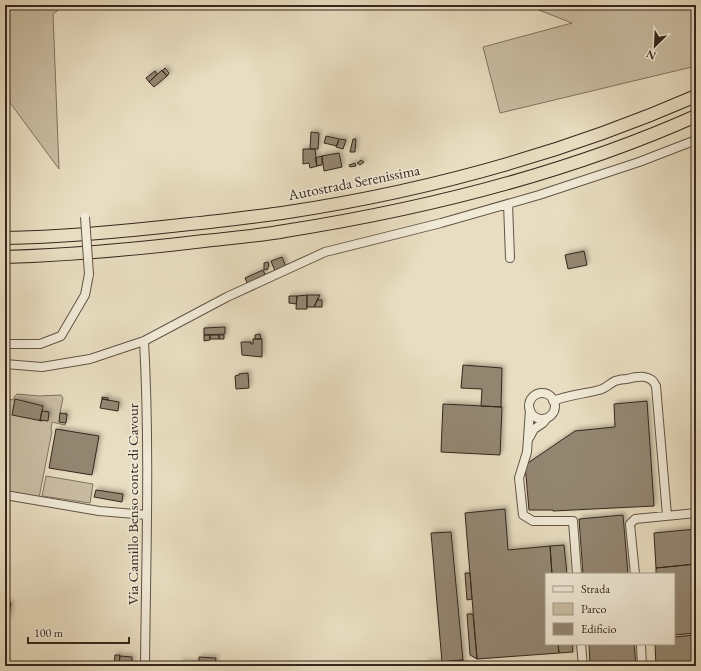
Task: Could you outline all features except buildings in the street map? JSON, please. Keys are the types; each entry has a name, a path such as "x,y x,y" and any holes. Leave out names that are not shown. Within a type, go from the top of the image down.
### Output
{"highway":[{"name":"Autostrada Serenissima","path":"5,238 50,237 143,229 282,213 365,198 464,175 556,148 641,118 696,96"},
{"path":"5,257 52,256 145,248 284,232 376,215 467,194 513,181 600,153 696,116"}],"street":[{"path":"5,364 42,367 90,359 144,341 227,297 325,252 441,223 508,204 639,162 696,140"},
{"path":"508,204 510,258"},
{"path":"5,344 40,344 61,336 85,295 89,274 85,217"},
{"name":"Via Camillo Benso conte di Cavour","path":"144,341 146,370 148,514 145,666"},
{"path":"553,400 599,390 606,388 615,381 638,376 650,378 654,382 656,386 667,515"},
{"path":"529,439 534,429 554,411 553,400 545,394 537,394 531,399 530,403 528,419 529,439 527,452 519,478 523,515 533,521 573,521 577,573"},
{"path":"530,410 537,418 547,418"},
{"path":"5,495 99,511 148,514"},
{"path":"635,573 630,524 635,518 696,513"},
{"path":"581,645 583,666"},
{"path":"640,645 642,666"}],"green space":[{"path":"5,5 18,5 24,10 26,5 65,5 53,14 59,169 5,96"},
{"path":"526,5 696,5 696,66 500,113 483,47 572,23"},
{"path":"17,394 39,396 61,395 63,398 60,413 67,414 65,425 52,422 52,431 39,498 5,495 5,396 7,399 14,400 14,397"},
{"path":"46,476 93,484 90,503 42,496"}]}
